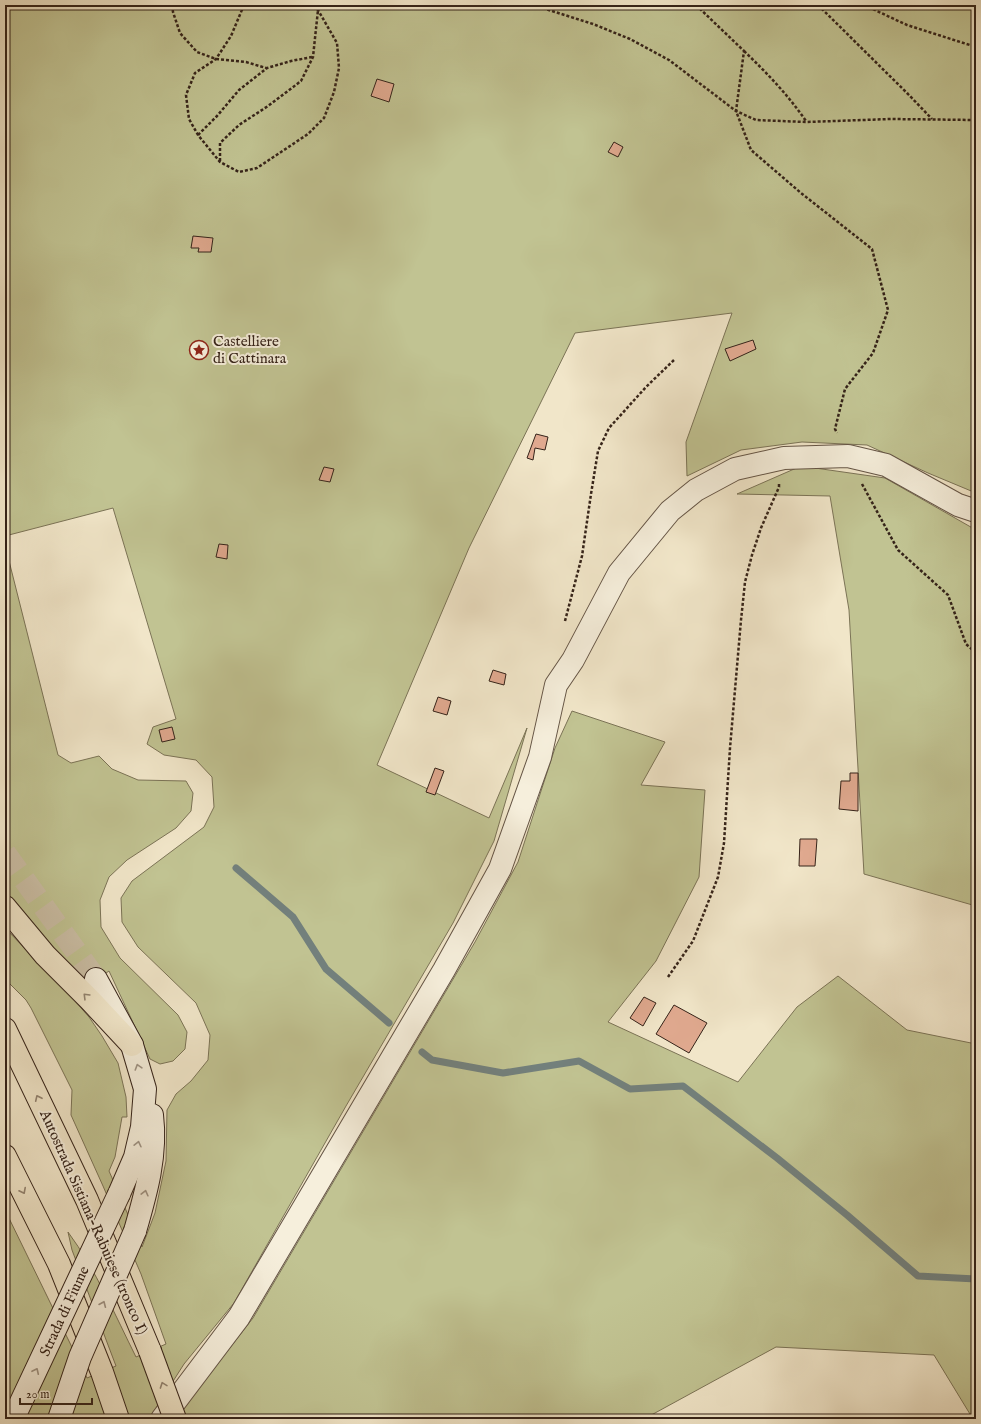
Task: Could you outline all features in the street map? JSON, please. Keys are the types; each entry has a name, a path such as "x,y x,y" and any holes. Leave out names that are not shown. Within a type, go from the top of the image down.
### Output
{"highway":[{"path":"5,907 45,955 132,1045"},
{"name":"Autostrada Sistiana-Rabuiese (tronco I)","path":"5,1029 87,1200 150,1351 175,1419"},
{"path":"5,1156 59,1264 102,1372 118,1419"}],"street":[{"path":"162,1419 239,1317 444,970 500,868 540,757 556,685 573,660 619,573 670,511 696,490 735,469 784,458 848,456 886,465 958,505 976,511"},
{"name":"Strada di Fiume","path":"13,1419 119,1194 135,1157 142,1127 145,1089 132,1045 96,979"},
{"path":"59,1419 80,1357 135,1231 146,1191 154,1140 152,1116 145,1089"}],"path":[{"path":"172,5 180,34 197,52 216,59 246,62 267,68"},
{"path":"244,5 230,36 216,59 195,73 186,95 189,119 198,135 220,162 239,172 257,168 308,134 324,118 334,92 339,68 337,43 318,10 310,5"},
{"path":"533,5 593,24 630,39 669,60 736,111 756,120 806,122 892,119 976,120"},
{"path":"696,5 776,82 806,122"},
{"path":"818,5 908,94 932,120"},
{"path":"864,5 907,25 976,48"},
{"path":"220,162 220,143 239,125 268,106 301,81 313,57 318,10"},
{"path":"744,51 736,111 751,150 801,193 872,249 888,310 873,353 845,389 835,429 898,550 948,595 966,644 976,653"},
{"path":"198,135 217,116 239,90 267,68 291,61 313,57"},
{"path":"564,626 582,556 590,494 598,451 609,428 646,387 675,359"},
{"path":"668,977 693,941 718,877 724,843 730,748 745,582 761,528 779,487 784,458"}],"green space":[{"path":"5,5 976,5 976,493 867,445 802,442 741,450 687,476 686,442 732,313 575,333 469,548 377,765 489,818 527,728 494,841 453,923 346,1106 234,1303 184,1364 149,1419 9,1419 9,1383 5,1319 5,1210 87,1378 116,1366 72,1250 68,1232 96,1277 136,1357 166,1344 141,1274 71,1115 72,1090 31,1008 26,1000 5,979 5,928 68,993 89,1017 118,1063 126,1097 127,1117 122,1117 115,1157 109,1171 142,1247 155,1213 166,1161 167,1110 176,1094 191,1081 208,1060 210,1035 196,1003 138,947 122,922 121,898 132,881 204,827 214,807 212,777 196,760 164,755 147,744 153,727 176,719 113,508 5,536"},
{"path":"801,466 885,478 976,530 976,906 864,874 849,610 830,496 737,494"},
{"path":"5,545 58,755 71,763 99,756 112,769 138,780 186,781 193,793 191,811 176,828 127,860 109,877 100,900 101,927 120,958 178,1015 187,1032 185,1049 173,1061 160,1064 150,1059 109,971 77,993 5,891"},
{"path":"572,711 665,742 641,785 705,790 699,877 656,961 608,1022 738,1082 797,1007 838,976 907,1030 976,1044 976,1419 973,1419 934,1355 776,1347 644,1419 176,1419 253,1318 475,942 518,862 555,748"}],"building":[{"path":"377,79 394,84 389,102 371,96"},
{"path":"614,142 623,147 618,157 608,152"},
{"path":"193,236 213,238 211,252 198,252 199,248 191,248"},
{"path":"753,340 756,349 730,361 725,349"},
{"path":"536,434 548,437 545,450 535,448 533,460 527,458"},
{"path":"324,467 334,469 330,482 319,480"},
{"path":"219,544 228,545 227,559 216,557"},
{"path":"493,670 506,674 504,685 489,681"},
{"path":"438,697 451,701 447,715 433,711"},
{"path":"172,727 175,739 162,742 159,730"},
{"path":"435,768 444,771 435,795 426,792"},
{"path":"850,773 858,773 858,811 839,809 841,781 850,781"},
{"path":"800,839 817,839 815,866 799,866"},
{"path":"644,997 656,1003 643,1026 630,1018"},
{"path":"674,1005 707,1023 689,1053 656,1034"}],"waterway":[{"path":"236,868 293,917 326,969 389,1023"},
{"path":"422,1052 432,1060 503,1073 579,1061 630,1089 683,1086 777,1158 847,1215 918,1276 976,1279"}],"tunnel":[{"path":"5,853 96,979"}],"place":[{"name":"Castelliere di Cattinara","path":"199,350"}]}
